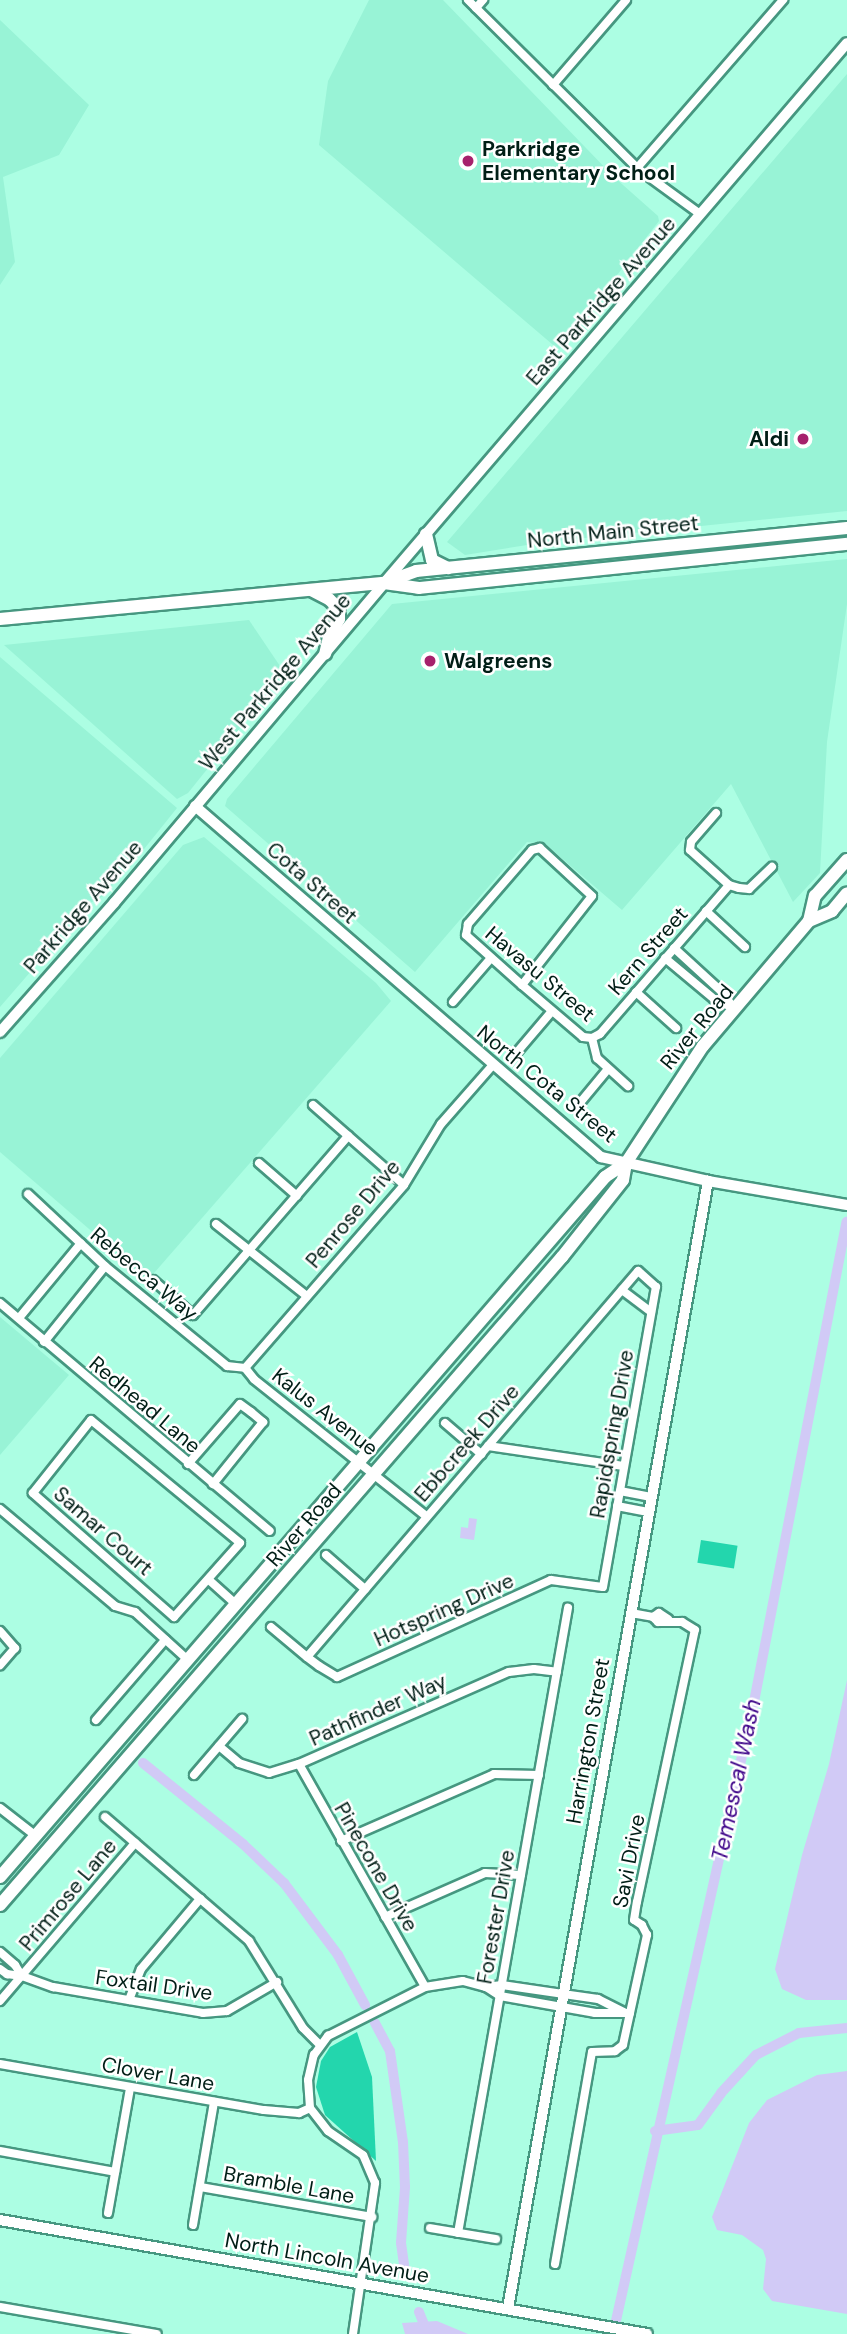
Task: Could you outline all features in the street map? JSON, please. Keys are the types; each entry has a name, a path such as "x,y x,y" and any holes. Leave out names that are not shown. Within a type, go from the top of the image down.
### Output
{"main road":[{"name":"East Parkridge Avenue","path":"384,583 847,43"},
{"name":"North Main Street","path":"384,583 415,571 847,528"},
{"path":"426,534 432,560 448,568"},
{"name":"North Main Street","path":"0,619 384,583 419,588 847,544"},
{"path":"310,589 329,599 339,609 339,619 329,637 325,654"},
{"name":"River Road","path":"0,1905 562,1257 623,1180 626,1163 679,1078 809,921 816,896 847,860"},
{"name":"River Road","path":"809,921 832,911 847,893"},
{"name":"River Road","path":"0,1877 605,1177 626,1163"},
{"name":"North Lincoln Avenue","path":"0,2220 647,2334"}],"street":[{"path":"468,0 637,168 700,214"},
{"path":"476,8 483,0"},
{"path":"553,85 626,0"},
{"path":"637,168 783,0"},
{"name":"West Parkridge Avenue","path":"195,806 384,583"},
{"name":"Cota Street","path":"195,806 404,989"},
{"name":"Parkridge Avenue","path":"0,1032 195,806"},
{"path":"716,813 691,842 690,850 729,884 749,889 772,867"},
{"name":"Havasu Street","path":"522,985 592,896 540,848 531,850 468,925 466,935 491,958 522,985 552,1011 583,1037 592,1038"},
{"name":"Kern Street","path":"592,1038 600,1034 729,884"},
{"path":"706,911 745,947"},
{"path":"674,948 721,991 735,1009"},
{"path":"453,1002 491,958"},
{"path":"666,958 714,999 735,1009"},
{"name":"North Cota Street","path":"404,989 601,1157 708,1181 847,1205"},
{"path":"636,992 677,1028"},
{"path":"518,1051 552,1011"},
{"path":"592,1038 597,1058 628,1086"},
{"name":"Penrose Drive","path":"245,1368 404,1185 441,1124 492,1066"},
{"path":"579,1104 608,1069"},
{"path":"313,1105 404,1185"},
{"path":"153,1280 193,1315 348,1136"},
{"path":"259,1163 297,1196"},
{"name":"Harrington Street","path":"508,2308 708,1181"},
{"name":"Rebecca Way","path":"28,1194 105,1266 227,1366 245,1368"},
{"path":"216,1224 307,1296"},
{"path":"19,1318 81,1243"},
{"path":"44,1342 105,1266"},
{"name":"Ebbcreek Drive","path":"307,1657 638,1271 656,1287"},
{"name":"Rapidspring Drive","path":"603,1587 656,1287"},
{"path":"622,1290 651,1312"},
{"name":"Redhead Lane","path":"0,1303 270,1531"},
{"name":"Kalus Avenue","path":"245,1368 254,1379 426,1516"},
{"path":"188,1464 240,1404 263,1422 213,1484"},
{"name":"Samar Court","path":"91,1420 240,1542 209,1580 174,1617 33,1493 91,1420"},
{"path":"445,1423 481,1454"},
{"path":"488,1446 624,1466"},
{"path":"620,1491 652,1497"},
{"path":"617,1506 649,1512"},
{"path":"0,1509 115,1606 135,1612 187,1660"},
{"path":"326,1555 365,1589"},
{"path":"209,1580 236,1604"},
{"name":"Hotspring Drive","path":"307,1657 337,1678 551,1580 603,1587"},
{"name":"Forester Drive","path":"458,2233 568,1608"},
{"name":"Savi Drive","path":"555,2264 592,2052 615,2052 623,2045 627,2012 647,1935 642,1924 634,1920 695,1630 659,1614 653,1617 631,1613"},
{"path":"271,1627 307,1657"},
{"path":"0,1631 15,1648 0,1665"},
{"path":"96,1720 165,1640"},
{"name":"Pathfinder Way","path":"219,1746 239,1763 269,1773 299,1763 509,1672 534,1669 557,1672"},
{"path":"194,1775 242,1719"},
{"name":"Pinecone Drive","path":"299,1763 425,1987"},
{"path":"341,1841 494,1774 539,1775"},
{"path":"0,1808 36,1836"},
{"path":"105,1817 248,1941 277,1982 303,2028 320,2045"},
{"name":"Primrose Lane","path":"0,2001 135,1843"},
{"path":"385,1917 485,1872 522,1875"},
{"path":"129,2000 141,1969 200,1899"},
{"name":"Foxtail Drive","path":"0,1952 15,1965 22,1976"},
{"name":"Foxtail Drive","path":"0,1969 7,1975 22,1976 53,1987 203,2013 227,2011 277,1982"},
{"path":"353,2334 376,2183 363,2155 328,2131 310,2108 308,2080 314,2055 320,2045 328,2036 346,2025 425,1987 463,1981 486,1987 500,1996 595,2013 627,2012"},
{"path":"486,1987 502,1985 598,1999 627,2012"},
{"name":"Clover Lane","path":"0,2064 214,2102 299,2113 310,2108"},
{"path":"108,2213 130,2088"},
{"path":"193,2225 214,2102"},
{"path":"0,2151 115,2172"},
{"name":"Bramble Lane","path":"200,2187 372,2217"},
{"path":"430,2228 496,2239"},
{"path":"0,2306 157,2334"}],"shaded area":[{"name":"Parkridge Elementary School","path":"369,0 443,0 614,177 658,216 659,221 559,350 319,145 328,81"},
{"path":"0,20 89,105 59,155 3,177 15,262 0,285"},
{"path":"847,74 847,511 546,542 465,555 447,542"},
{"path":"847,559 847,604 827,742 820,873 793,902 731,784 622,910 545,844 527,842 415,972 225,806 227,799 392,604"},
{"path":"249,620 282,669 282,676 188,793 177,799 4,645"},
{"path":"0,657 177,808 136,859 103,896 90,903 0,1007"},
{"path":"204,837 376,983 391,1001 148,1280 0,1152 0,1058 183,845"},
{"path":"0,1317 69,1375 0,1455"},
{"path":"469,1518 477,1519 474,1540 460,1538 461,1527 468,1528"},
{"path":"701,1540 738,1546 734,1569 697,1563"},
{"path":"847,1680 847,2000 806,2000 782,1989 775,1969 802,1855 829,1764"},
{"path":"357,2032 372,2077 376,2161 325,2115 316,2087 321,2061 330,2047"},
{"path":"847,2071 847,2314 772,2301 763,2289 766,2259 763,2250 742,2235 717,2230 712,2217 749,2123 767,2100 817,2075"},
{"path":"437,2321 468,2334 405,2334 402,2323"}],"waterway":[{"name":"Temescal Wash","path":"613,2334 754,1702 846,1222"},
{"path":"143,1763 243,1844 284,1883 338,1955 365,2005"},
{"path":"375,2023 390,2051 403,2142 405,2187 401,2243 405,2272"},
{"path":"655,2131 698,2125 721,2093 756,2055 799,2033 847,2028"},
{"path":"419,2312 428,2334"}],"place":[{"name":"Parkridge Elementary School","path":"468,161"},
{"name":"Aldi","path":"803,439"},
{"name":"Walgreens","path":"430,661"}]}
